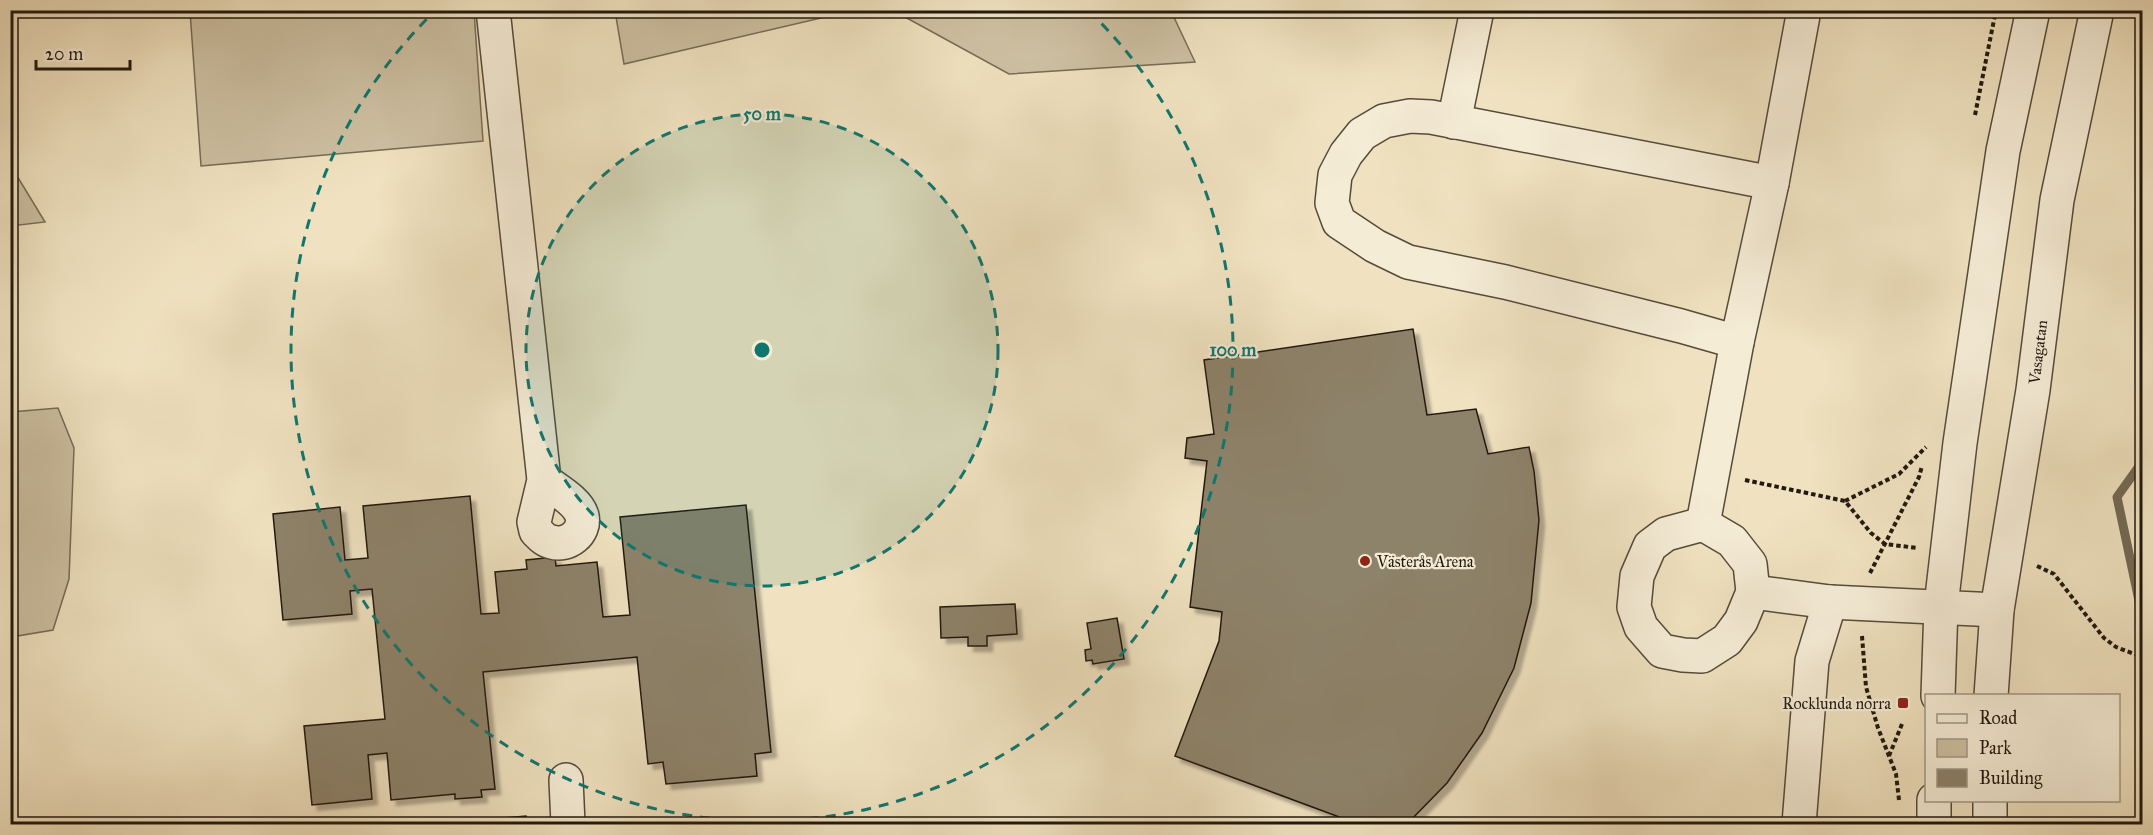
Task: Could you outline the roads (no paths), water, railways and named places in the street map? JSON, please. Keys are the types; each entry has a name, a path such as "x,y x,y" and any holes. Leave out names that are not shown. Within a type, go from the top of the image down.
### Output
{"street":[{"path":"494,10 544,480"},
{"path":"1454,122 1477,10"},
{"path":"1703,524 1737,342 1772,183 1804,10"},
{"path":"1938,694 1941,606 1960,443 2002,151 2033,10"},
{"name":"Vasagatan","path":"1991,694 1997,610 2033,390 2057,200 2097,10"},
{"path":"1737,342 1505,282 1408,262 1375,246 1339,222 1332,204 1335,176 1346,154 1362,134 1384,121 1410,116 1431,117 1772,183"},
{"path":"1703,524 1732,541 1750,564 1753,592 1741,621 1727,640 1702,656 1662,651 1641,627 1634,607 1636,576 1650,546 1666,534 1703,524"},
{"path":"1753,592 1830,602 1997,610"},
{"path":"1798,825 1812,661 1830,602"},
{"path":"566,780 568,825"},
{"path":"1934,802 1934,825"},
{"path":"1990,802 1990,825"}],"waterway":[{"path":"2141,610 2117,497 2142,462"}],"place":[{"name":"Västerås Arena","path":"1365,561"},
{"name":"Rocklunda norra","path":"1903,703"}]}
